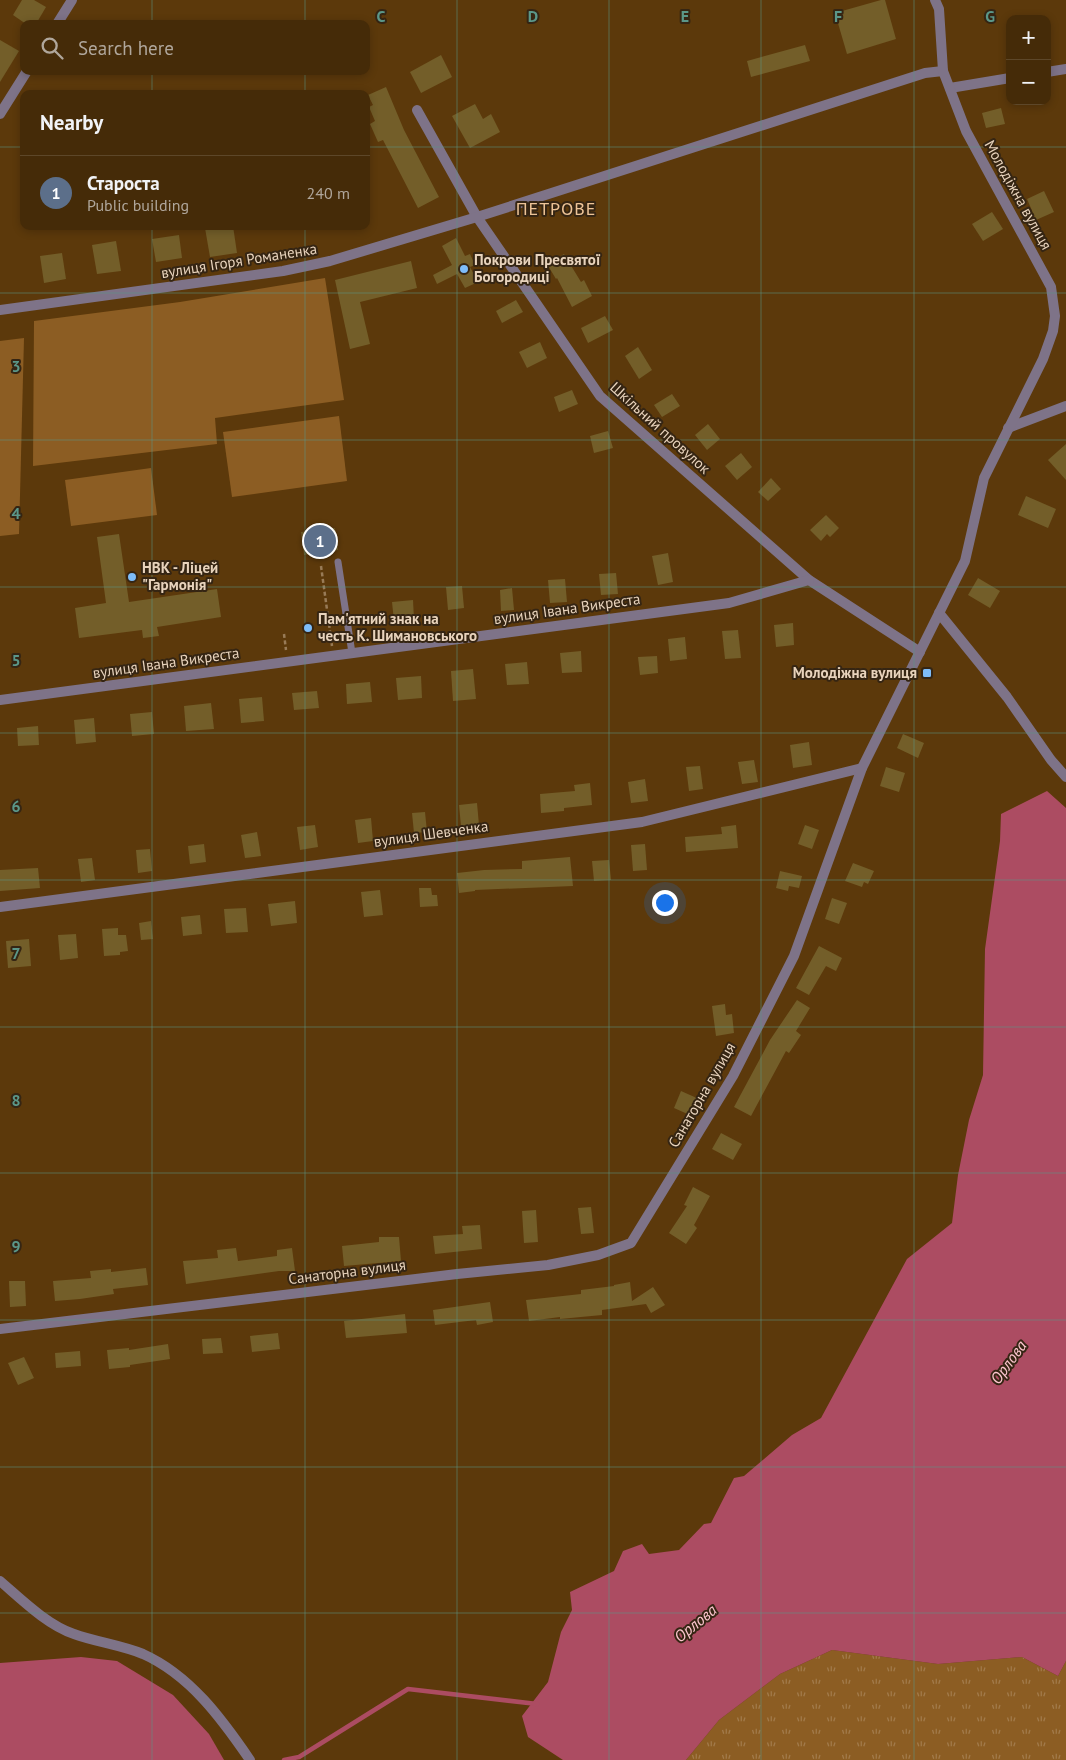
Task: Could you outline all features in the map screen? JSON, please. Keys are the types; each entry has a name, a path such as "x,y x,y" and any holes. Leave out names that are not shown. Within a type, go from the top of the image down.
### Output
{"street":[{"path":"60,20 72,0"},
{"name":"Молодіжна вулиця","path":"935,0 939,9 943,71 966,131 1051,287 1054,301 1055,316 1049,346 1008,428"},
{"path":"1051,72 1066,70"},
{"name":"вулиця Ігоря Романенка","path":"0,310 283,271 330,261 477,217 925,73 943,71"},
{"path":"0,114 24,75"},
{"path":"950,88 1006,79"},
{"name":"Шкільний провулок","path":"417,110 477,217 600,396 809,580 920,652"},
{"path":"1008,428 1066,406"},
{"name":"Санаторна вулиця","path":"0,1329 457,1274 548,1265 598,1255 631,1242 733,1076 794,956 862,768 965,561 984,478 1008,428"},
{"name":"вулиця Івана Викреста","path":"0,700 729,603 809,580"},
{"path":"939,613 1007,697 1051,760 1066,777"},
{"name":"вулиця Шевченка","path":"0,907 642,822 862,768"},
{"path":"0,1581 57,1626 73,1634 143,1654 170,1670 194,1690 222,1718 250,1760"}],"lane":[{"path":"338,562 352,653"}],"path":[{"path":"321,566 334,656"},
{"path":"284,634 287,662"}],"green space":[{"path":"325,278 344,400 215,418 217,444 33,466 34,321 180,302"},
{"path":"24,338 19,534 0,536 0,341"},
{"path":"339,416 347,481 232,497 223,432"},
{"path":"151,468 157,515 71,526 65,480"},
{"path":"832,1650 938,1664 1022,1657 1058,1676 1066,1661 1066,1760 686,1760 719,1720 780,1674"}],"water":[{"path":"1047,791 1066,808 1066,1661 1058,1676 1022,1657 938,1664 832,1650 780,1674 719,1720 686,1760 563,1760 528,1737 522,1716 548,1682 561,1632 572,1610 570,1592 614,1571 623,1551 642,1544 649,1554 679,1550 704,1524 711,1523 734,1478 744,1476 792,1435 821,1418 907,1259 952,1223 958,1175 969,1120 983,1075 985,949 1000,841 1001,814"},
{"path":"81,1657 117,1661 173,1695 209,1734 224,1760 0,1760 0,1663"}],"building":[{"path":"22,0 34,0 46,7 38,20 20,20 13,15"},
{"path":"885,0 896,39 847,54 835,13"},
{"path":"0,40 19,51 0,82"},
{"path":"805,45 810,61 751,77 747,61"},
{"path":"441,55 452,77 421,93 410,72"},
{"path":"386,87 404,130 439,197 418,208 383,140 378,142 370,124 375,121 370,109 370,106 373,105 370,94"},
{"path":"475,104 483,119 491,114 500,132 470,148 452,116"},
{"path":"1001,108 1005,124 986,128 982,113"},
{"path":"1044,191 1054,212 1036,220 1027,199"},
{"path":"992,212 1003,229 983,241 972,224"},
{"path":"205,230 234,230 237,253 210,257"},
{"path":"179,235 182,258 156,262 152,239"},
{"path":"456,238 465,256 470,254 475,265 470,267 478,282 465,288 457,274 437,284 433,275 452,265 442,246"},
{"path":"116,241 121,271 97,274 92,245"},
{"path":"62,253 66,279 44,283 40,256"},
{"path":"564,254 581,282 584,280 592,296 572,307 557,278 547,264"},
{"path":"411,261 417,288 360,302 370,344 350,349 335,280"},
{"path":"516,300 523,312 502,323 496,311"},
{"path":"605,316 613,330 588,343 581,328"},
{"path":"540,342 547,358 527,368 519,352"},
{"path":"638,347 652,370 639,379 625,356"},
{"path":"572,390 578,404 559,412 554,397"},
{"path":"672,394 680,406 662,417 654,405"},
{"path":"708,424 720,439 707,450 695,435"},
{"path":"608,431 613,448 594,453 590,436"},
{"path":"1066,444 1066,480 1048,460"},
{"path":"741,453 752,467 737,480 725,466"},
{"path":"771,478 781,489 768,501 758,492"},
{"path":"1026,496 1056,509 1048,528 1018,515"},
{"path":"826,515 839,528 830,537 827,534 821,541 810,530"},
{"path":"335,528 338,550 304,555 301,532"},
{"path":"119,534 129,602 217,589 221,617 157,627 159,636 143,638 142,630 79,638 75,608 106,603 97,537"},
{"path":"668,553 673,582 658,585 652,556"},
{"path":"616,573 618,594 601,595 599,574"},
{"path":"978,578 1000,591 990,608 968,595"},
{"path":"565,579 567,602 550,603 548,580"},
{"path":"462,586 464,608 448,610 446,587"},
{"path":"512,588 514,610 501,611 500,590"},
{"path":"413,600 414,619 394,621 392,602"},
{"path":"793,623 794,645 776,647 774,625"},
{"path":"738,630 741,658 725,659 722,631"},
{"path":"685,637 687,659 670,661 668,639"},
{"path":"581,651 582,672 562,673 560,653"},
{"path":"657,656 658,673 640,675 638,657"},
{"path":"527,662 529,684 507,685 505,664"},
{"path":"473,669 476,699 453,701 451,671"},
{"path":"421,676 422,698 398,700 396,678"},
{"path":"370,682 372,702 347,704 346,684"},
{"path":"317,691 319,708 294,710 292,693"},
{"path":"262,697 264,721 241,723 239,699"},
{"path":"211,703 214,729 186,731 184,706"},
{"path":"152,712 154,734 132,736 130,714"},
{"path":"94,718 96,742 76,744 74,720"},
{"path":"38,726 39,745 18,746 17,728"},
{"path":"903,734 924,743 918,758 897,748"},
{"path":"809,742 812,765 793,768 790,745"},
{"path":"754,760 758,782 742,784 738,762"},
{"path":"700,766 703,789 689,791 686,767"},
{"path":"886,767 905,773 899,792 880,786"},
{"path":"645,779 648,801 631,803 628,782"},
{"path":"590,783 592,805 564,808 564,811 541,813 540,794 575,791 574,785"},
{"path":"477,803 479,825 461,826 459,805"},
{"path":"425,812 427,832 414,833 412,813"},
{"path":"371,818 373,841 358,843 355,820"},
{"path":"315,825 318,847 300,850 297,827"},
{"path":"736,825 738,848 686,852 685,837 722,834 721,827"},
{"path":"805,825 819,830 812,849 798,844"},
{"path":"257,832 261,856 245,858 241,835"},
{"path":"204,844 206,862 190,864 188,846"},
{"path":"645,844 647,870 633,871 631,845"},
{"path":"150,849 152,871 138,873 136,850"},
{"path":"570,857 573,886 475,890 459,893 457,873 522,869 522,861"},
{"path":"92,858 95,880 81,882 78,859"},
{"path":"609,860 611,880 594,881 592,861"},
{"path":"853,863 874,871 868,884 864,882 862,887 845,881"},
{"path":"38,868 40,888 0,891 0,870"},
{"path":"780,871 802,876 799,888 789,886 788,891 776,888"},
{"path":"419,888 431,888 432,895 437,895 438,906 420,907"},
{"path":"380,890 383,915 364,917 361,892"},
{"path":"832,898 847,903 839,924 825,919"},
{"path":"295,901 297,923 271,926 268,904"},
{"path":"246,908 248,932 226,933 224,909"},
{"path":"200,915 202,934 183,936 181,917"},
{"path":"151,921 153,939 141,940 139,923"},
{"path":"118,928 118,935 126,935 128,951 120,952 120,955 104,956 102,929"},
{"path":"76,934 78,958 60,960 58,935"},
{"path":"29,939 31,966 8,968 6,941"},
{"path":"819,946 842,958 836,971 826,966 809,995 796,988"},
{"path":"797,1000 810,1008 796,1031 801,1035 789,1053 786,1051 751,1116 734,1107 770,1040"},
{"path":"725,1004 726,1015 732,1014 734,1033 716,1036 712,1006"},
{"path":"681,1091 699,1099 692,1116 674,1108"},
{"path":"721,1133 742,1144 733,1160 712,1149"},
{"path":"693,1187 710,1196 694,1225 697,1228 686,1244 669,1233 687,1206 684,1205"},
{"path":"591,1207 594,1233 581,1234 578,1208"},
{"path":"536,1210 538,1242 524,1243 522,1211"},
{"path":"480,1225 482,1249 435,1254 433,1236 463,1234 462,1226"},
{"path":"379,1237 399,1237 401,1261 344,1266 342,1246 379,1242"},
{"path":"236,1248 238,1261 277,1256 277,1250 292,1248 295,1271 279,1271 186,1284 183,1261 218,1258 217,1250"},
{"path":"146,1268 148,1285 113,1289 114,1294 55,1301 53,1281 91,1278 90,1271 111,1269 111,1272"},
{"path":"9,1281 25,1281 26,1306 10,1307"},
{"path":"630,1282 632,1301 653,1287 665,1305 651,1313 646,1304 602,1310 602,1315 529,1321 526,1300 581,1294 581,1290"},
{"path":"490,1302 493,1322 477,1325 476,1320 435,1325 433,1310"},
{"path":"405,1314 407,1333 346,1338 344,1321"},
{"path":"278,1333 280,1349 252,1352 250,1336"},
{"path":"221,1338 223,1353 203,1354 202,1339"},
{"path":"168,1344 170,1359 109,1369 107,1350 129,1348 129,1350"},
{"path":"80,1351 81,1366 56,1368 55,1353"},
{"path":"24,1357 34,1378 18,1385 8,1363"}],"waterway":[{"name":"Орлова","path":"284,1760 299,1757 408,1689 537,1704"}],"place":[{"name":"Покрови Пресвятої Богородиці","path":"464,269"},
{"name":"Староста","path":"320,541"},
{"name":"НВК - Ліцей \"Гармонія\"","path":"132,577"},
{"name":"Пам'ятний знак на честь К. Шимановського","path":"308,628"},
{"name":"Молодіжна вулиця","path":"927,673"}],"district":[{"name":"ПЕТРОВЕ","path":"556,209"}]}
